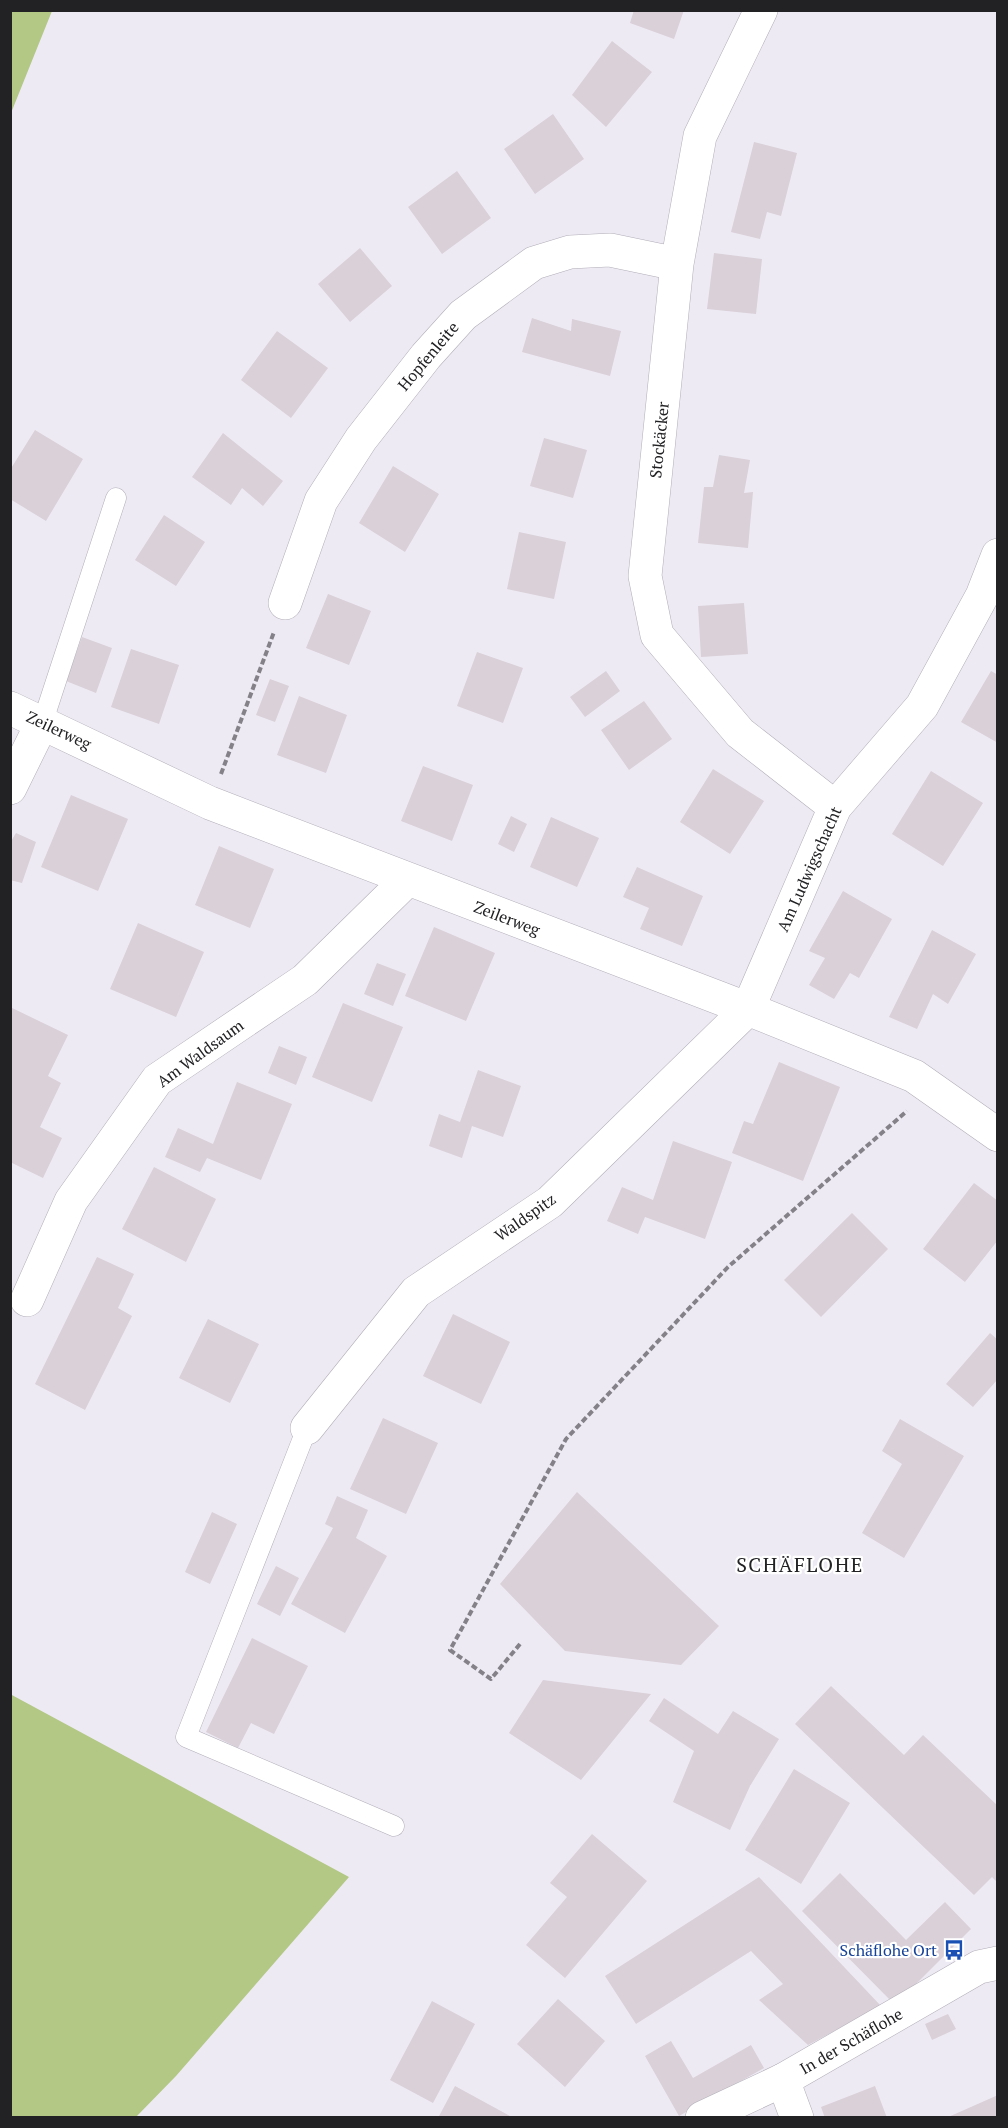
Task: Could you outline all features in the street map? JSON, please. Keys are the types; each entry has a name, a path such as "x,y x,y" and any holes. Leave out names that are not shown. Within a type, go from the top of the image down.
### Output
{"street":[{"name":"Stockäcker","path":"761,10 700,136 677,264 645,576 657,635 740,733 835,807"},
{"name":"Hopfenleite","path":"285,603 321,501 361,439 426,356 463,315 534,263 570,252 610,250 677,264"},
{"name":"Am Ludwigschacht","path":"748,1009 835,807 921,706 982,596 998,555"},
{"name":"Zeilerweg","path":"10,708 43,721 210,803 748,1009 914,1077 998,1136"},
{"path":"10,788 43,721"},
{"name":"Am Waldsaum","path":"27,1300 71,1201 157,1080 305,980 407,880"},
{"name":"Waldspitz","path":"307,1428 416,1292 550,1202 748,1009"},
{"name":"In der Schäflohe","path":"702,2118 783,2080 979,1967 998,1963"},
{"path":"783,2080 797,2118"}],"lane":[{"path":"43,721 116,498"},
{"path":"307,1428 186,1737 394,1826"}],"path":[{"path":"210,803 285,603"},
{"path":"520,1644 491,1679 450,1650 566,1439 728,1267 932,1089"}],"green space":[{"path":"10,11 52,11 11,113"},
{"path":"10,1694 349,1877 176,2076 136,2117 11,2117"}],"building":[{"path":"634,10 684,10 674,39 630,23"},
{"path":"612,41 652,72 606,127 572,95"},
{"path":"553,114 584,159 535,194 504,149"},
{"path":"754,142 797,153 781,216 767,212 760,239 731,232"},
{"path":"457,171 491,218 442,254 408,207"},
{"path":"360,248 392,286 350,322 318,284"},
{"path":"714,253 762,259 756,314 707,309"},
{"path":"532,318 571,331 572,319 621,331 610,376 522,352"},
{"path":"277,331 328,368 291,418 241,380"},
{"path":"35,430 83,459 46,521 10,499 10,470"},
{"path":"223,433 283,481 263,506 242,488 231,505 192,477"},
{"path":"544,438 587,450 573,498 530,486"},
{"path":"719,455 750,460 744,493 753,492 748,548 698,543 704,487 713,487"},
{"path":"393,466 439,494 405,552 359,523"},
{"path":"164,515 205,542 176,586 135,560"},
{"path":"519,532 566,542 554,599 507,589"},
{"path":"328,594 371,611 349,665 306,648"},
{"path":"744,603 748,654 701,657 698,606"},
{"path":"82,637 112,648 96,693 66,681"},
{"path":"131,649 179,665 159,724 111,707"},
{"path":"477,652 523,668 503,723 457,706"},
{"path":"606,671 620,691 585,717 570,697"},
{"path":"991,671 998,675 998,743 961,722"},
{"path":"270,679 289,686 275,722 256,715"},
{"path":"299,696 347,715 326,773 277,755"},
{"path":"644,701 672,739 629,770 601,730"},
{"path":"423,766 473,785 452,841 401,821"},
{"path":"713,769 764,801 730,854 680,822"},
{"path":"931,771 983,803 943,866 892,834"},
{"path":"71,795 128,819 98,891 41,867"},
{"path":"511,816 527,824 514,852 498,844"},
{"path":"551,817 599,838 577,887 530,867"},
{"path":"16,833 36,842 22,883 10,880 10,843"},
{"path":"219,846 274,869 250,928 195,905"},
{"path":"637,867 703,896 682,946 640,929 649,908 623,897"},
{"path":"843,891 892,919 859,978 850,973 834,999 809,985 825,958 809,951"},
{"path":"138,923 204,952 176,1017 110,989"},
{"path":"434,927 495,953 466,1021 405,996"},
{"path":"932,930 976,954 948,1004 933,994 917,1029 889,1017"},
{"path":"377,963 406,974 393,1006 364,994"},
{"path":"343,1003 403,1027 372,1102 312,1077"},
{"path":"10,1007 68,1035 48,1076 61,1083 40,1127 62,1138 43,1178 10,1162"},
{"path":"279,1046 307,1057 296,1085 268,1073"},
{"path":"779,1062 840,1087 803,1181 732,1153 744,1121 753,1124"},
{"path":"478,1070 521,1086 503,1137 472,1126 462,1158 429,1146 439,1114 460,1122"},
{"path":"237,1082 292,1104 261,1180 207,1158 200,1172 165,1157 178,1128 213,1144"},
{"path":"673,1141 732,1162 705,1239 645,1217 638,1234 607,1221 622,1187 653,1200"},
{"path":"154,1167 216,1199 186,1262 122,1229"},
{"path":"974,1183 998,1201 998,1240 965,1282 923,1249"},
{"path":"852,1213 888,1249 821,1317 784,1280"},
{"path":"97,1257 134,1274 118,1308 132,1316 85,1410 35,1384"},
{"path":"453,1314 510,1342 481,1404 423,1376"},
{"path":"208,1319 259,1344 230,1403 179,1378"},
{"path":"990,1333 998,1340 998,1379 973,1407 946,1384"},
{"path":"383,1418 438,1443 406,1514 350,1489"},
{"path":"900,1419 964,1456 904,1558 862,1533 902,1464 882,1451"},
{"path":"577,1492 719,1626 681,1665 565,1651 500,1584"},
{"path":"337,1496 368,1510 356,1538 387,1556 345,1633 291,1604 333,1528 325,1524"},
{"path":"212,1512 237,1524 210,1584 185,1572"},
{"path":"276,1566 299,1578 280,1616 257,1604"},
{"path":"252,1638 308,1666 274,1734 251,1723 238,1748 206,1732"},
{"path":"543,1680 651,1694 581,1780 509,1733"},
{"path":"831,1686 904,1755 923,1735 998,1806 998,1883 992,1877 974,1895 795,1724"},
{"path":"664,1698 718,1734 733,1711 779,1739 750,1786 730,1830 673,1802 694,1751 649,1721"},
{"path":"794,1769 850,1803 801,1884 745,1850"},
{"path":"592,1834 647,1881 565,1978 526,1945 567,1897 550,1883"},
{"path":"840,1873 906,1940 945,1902 971,1929 895,2005 802,1911"},
{"path":"759,1877 881,2006 808,2045 759,2000 783,1984 751,1951 636,2024 605,1976"},
{"path":"558,1999 605,2041 565,2087 517,2044"},
{"path":"432,2001 475,2024 433,2103 390,2080"},
{"path":"948,2014 956,2029 932,2040 925,2024"},
{"path":"671,2041 693,2078 751,2045 764,2068 679,2116 645,2056"},
{"path":"455,2086 510,2116 509,2118 438,2118"},
{"path":"875,2086 887,2118 825,2118 821,2107"},
{"path":"998,2095 998,2118 946,2118"}],"place":[{"name":"Schäflohe Ort","path":"954,1950"}],"district":[{"name":"SCHÄFLOHE","path":"800,1564"}]}
